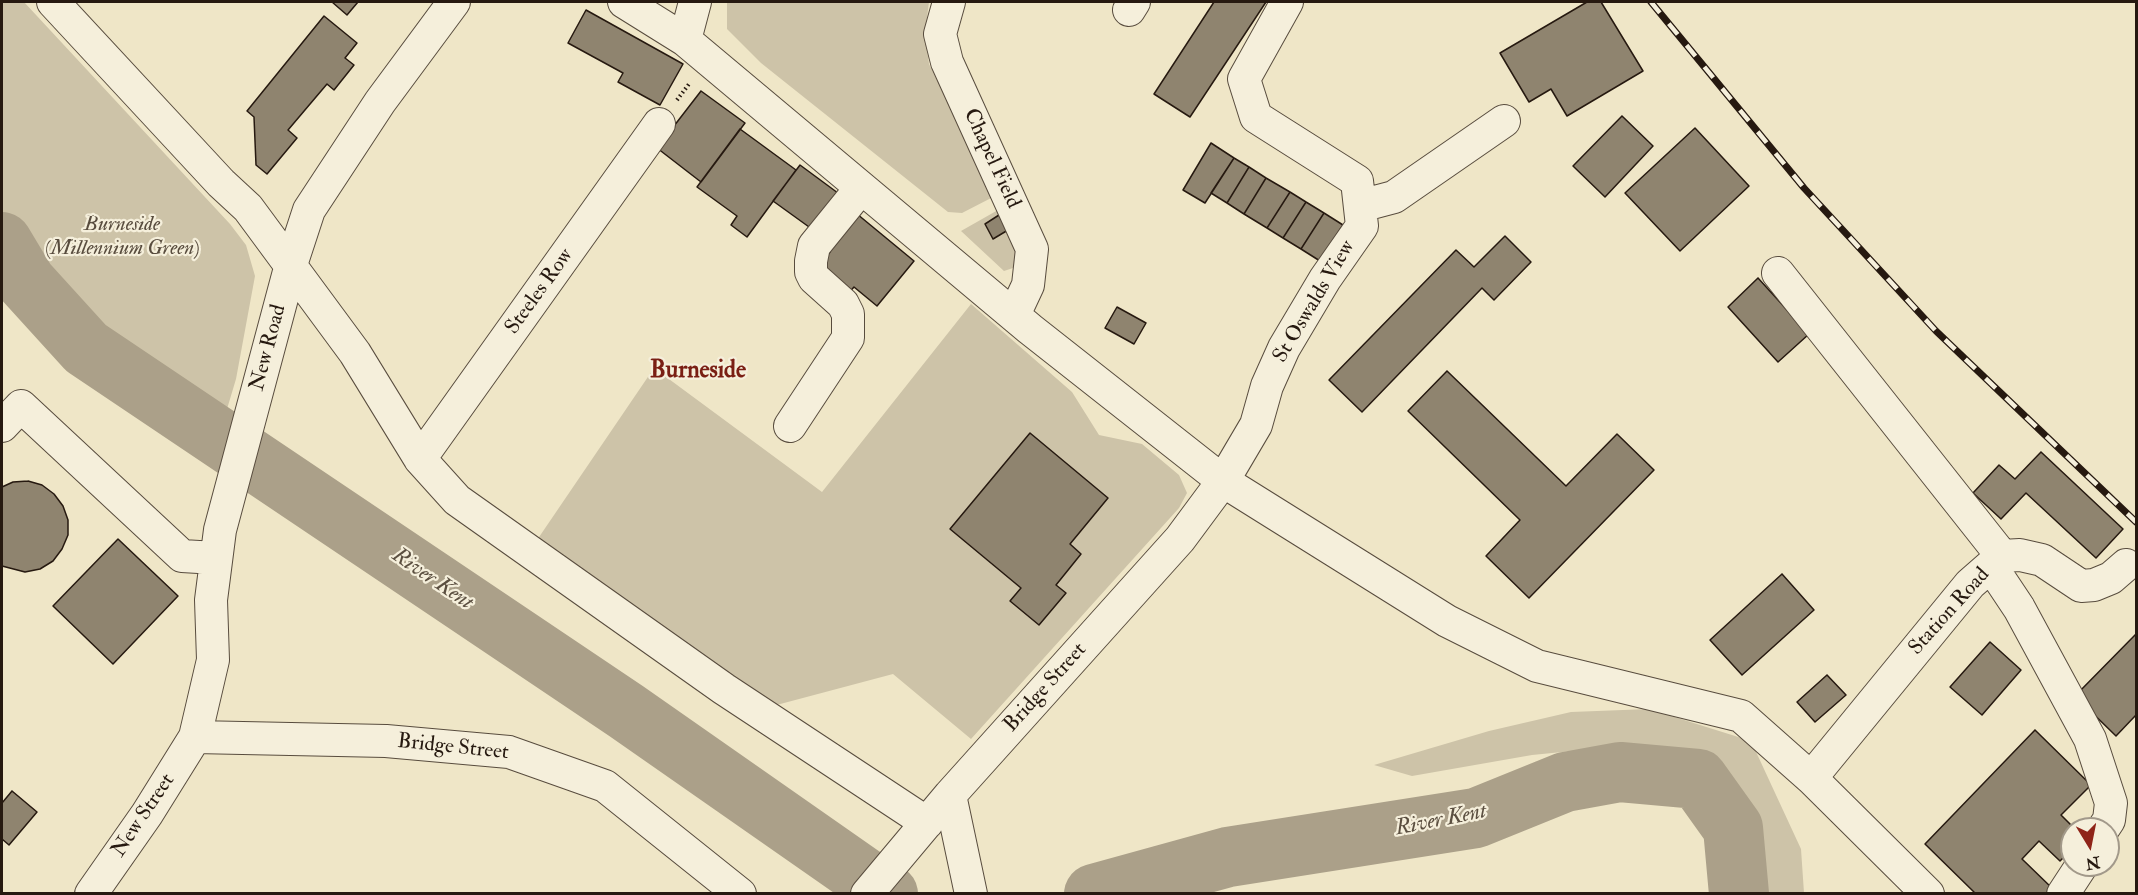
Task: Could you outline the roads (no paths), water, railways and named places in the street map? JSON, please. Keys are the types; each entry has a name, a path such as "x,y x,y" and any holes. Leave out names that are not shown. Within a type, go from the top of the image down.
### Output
{"street":[{"path":"53,2 213,175 248,208 290,268 355,353 420,459 457,500 724,689 927,823"},
{"name":"New Road","path":"195,737 213,660 211,600 218,544 290,268 309,210 380,102 454,2"},
{"path":"624,2 696,50 1014,315 1223,481 1457,626 1537,666 1741,716 1811,778 1928,894"},
{"path":"695,2 696,50"},
{"name":"Chapel Field","path":"950,2 940,34 947,62 1032,249 1028,285 1014,315"},
{"name":"St Oswalds View","path":"1223,481 1256,425 1267,386 1284,348 1325,279 1362,226 1356,181 1256,117 1244,79 1287,2"},
{"path":"1360,206 1394,197 1504,121"},
{"name":"Steeles Row","path":"420,459 659,124"},
{"path":"790,426 848,338 848,314 843,304 814,278 811,261 814,246 861,188"},
{"path":"1778,273 1996,561 2090,739 2111,803 2109,817"},
{"path":"2,426 21,406 182,556 218,544"},
{"name":"Bridge Street","path":"867,894 950,795 1180,539 1223,481"},
{"name":"Station Road","path":"1811,778 1970,584 1996,561 2020,555 2042,560 2081,586 2094,585 2111,578 2126,565"},
{"name":"Bridge Street","path":"195,737 386,741 509,752 605,786 740,894"},
{"name":"New Street","path":"91,894 147,814 195,737"},
{"path":"950,795 970,890"},
{"path":"2063,894 2074,877"}],"waterway":[{"name":"River Kent","path":"2,242 26,282 86,348 626,711 888,894"},
{"name":"River Kent","path":"1094,894 1228,857 1476,818 1565,782 1620,772 1698,779 1733,828 1739,894"}],"railway":[{"path":"1651,2 1804,188 1936,331 2136,522"}],"district":[{"name":"Burneside","path":"698,372"}],"park label":[{"name":"Burneside (Millennium Green)","path":"122,237"}]}
